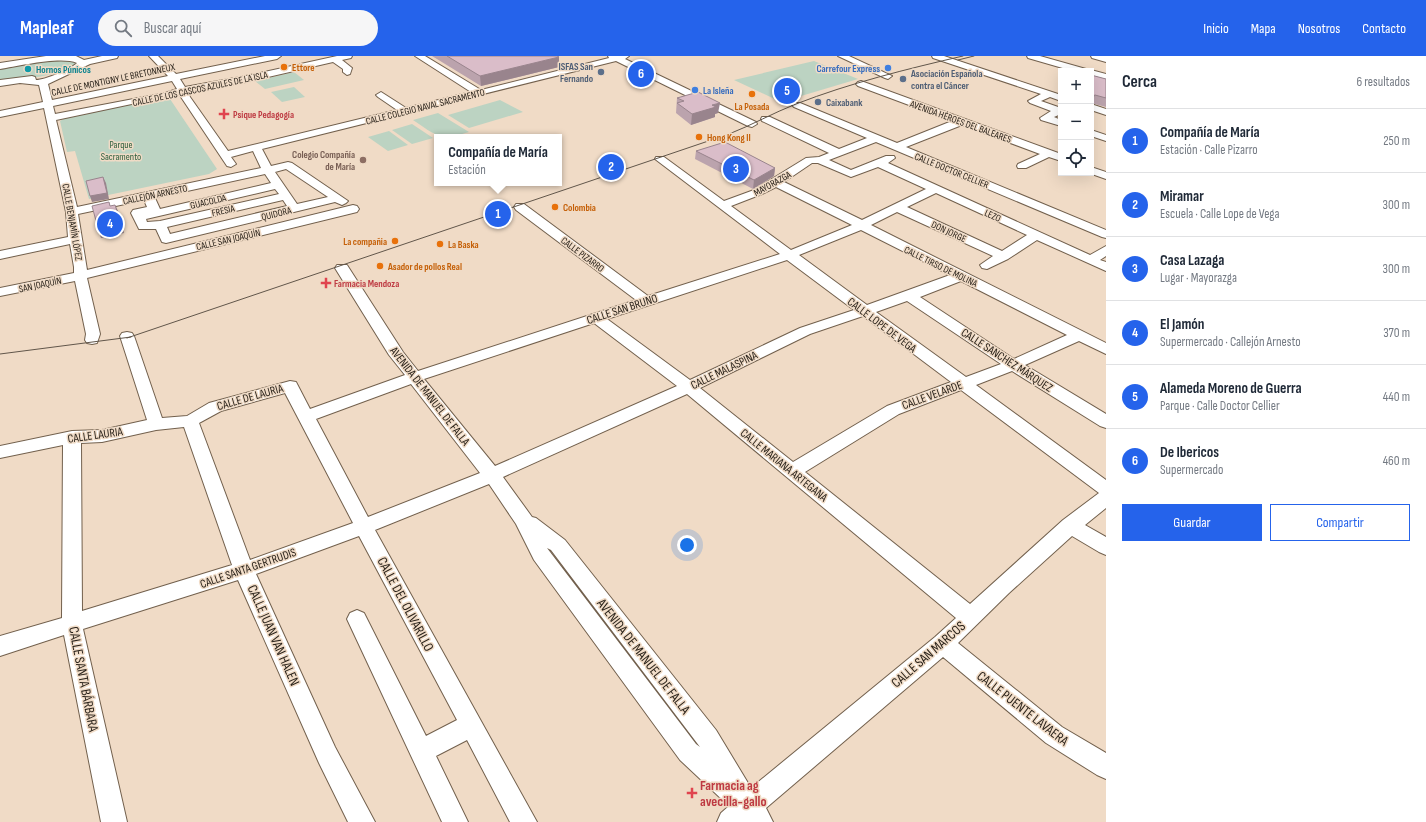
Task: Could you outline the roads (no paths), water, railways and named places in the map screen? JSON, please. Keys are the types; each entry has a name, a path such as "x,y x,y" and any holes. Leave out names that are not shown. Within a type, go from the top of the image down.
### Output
{"street":[{"path":"0,66 62,56 76,60 97,59 114,56"},
{"path":"22,81 43,83 64,74 76,60 92,56"},
{"path":"153,56 183,90 185,97 238,176"},
{"name":"CALLE DE MONTIGNY LE BRETONNEUX","path":"0,114 277,56"},
{"path":"298,56 311,64"},
{"name":"CALLE DE LOS CASCOS AZULES DE LA ISLA","path":"51,118 167,95 183,90 246,79 348,56"},
{"path":"419,56 479,93"},
{"path":"842,56 888,76"},
{"path":"936,56 1058,97"},
{"path":"1030,56 1072,68"},
{"path":"1095,56 1106,59"},
{"path":"618,57 752,124"},
{"name":"CALLE COLEGIO NAVAL SACRAMENTO","path":"225,155 574,70 618,57"},
{"path":"335,59 348,68 347,72"},
{"path":"561,63 574,70"},
{"path":"1,83 64,74"},
{"path":"1094,74 1106,77"},
{"name":"CALLE BENJAMÍN LÓPEZ","path":"43,83 72,212 75,239 81,267 80,275 93,334 92,340"},
{"name":"AVENIDA HÉROES DEL BALEARES","path":"861,84 1058,157"},
{"path":"1050,94 1032,101 1058,111"},
{"path":"381,95 404,111"},
{"name":"CALLE DOCTOR CELLIER","path":"797,105 1106,234"},
{"path":"1094,108 1106,112"},
{"path":"1058,112 1045,118 1058,122"},
{"path":"766,118 837,152"},
{"path":"820,160 851,174 879,163 900,148 962,121"},
{"path":"1094,134 1106,138"},
{"name":"MAYORAZGA","path":"723,205 758,192 810,160 820,160 837,152 876,138"},
{"path":"256,148 268,170 294,208"},
{"path":"1022,166 1048,154"},
{"name":"CALLE LOPE DE VEGA","path":"660,159 962,384 1106,489"},
{"name":"LEZO","path":"879,163 1106,267"},
{"name":"CALLEJÓN ARNESTO","path":"72,212 288,165 353,209"},
{"path":"1094,171 1106,176"},
{"name":"CALLE TIRSO DE MOLINA","path":"776,182 860,226 1106,349"},
{"name":"GUACOLDA","path":"139,217 278,185"},
{"name":"CALLE SAN BRUNO","path":"305,416 414,376 788,255 860,226 935,189"},
{"path":"139,217 137,213 154,209 148,195"},
{"name":"FRESIA","path":"139,217 143,226 160,225 286,196"},
{"name":"QUIDORA","path":"160,225 166,239 337,198"},
{"name":"CALLE PIZARRO","path":"520,207 646,301"},
{"name":"DON JORGE","path":"896,207 1003,256"},
{"path":"1012,224 1042,207"},
{"name":"CALLE SAN JOAQUÍN","path":"80,275 353,209"},
{"path":"216,228 224,240"},
{"path":"988,265 1036,235"},
{"path":"0,255 75,239"},
{"path":"1091,260 1106,250"},
{"name":"AVENIDA DE MANUEL DE FALLA","path":"342,268 397,355 492,475 524,520 541,554 688,752 746,817"},
{"name":"SAN JOAQUÍN","path":"0,292 80,275"},
{"name":"CALLE MALASPINA","path":"492,475 689,387 805,331 909,296 961,276"},
{"name":"CALLE SANCHEZ MÁRQUEZ","path":"909,296 1013,364 1106,422"},
{"name":"CALLE MARIANA ARTEGANA","path":"596,318 689,387 970,617"},
{"name":"CALLE VELARDE","path":"792,471 893,410 1013,364 1080,335"},
{"path":"127,336 156,424"},
{"name":"CALLE DEL OLIVARILLO","path":"290,386 364,527 524,822"},
{"name":"CALLE DE LAURIA","path":"190,421 215,407 290,386"},
{"name":"CALLE LAURIA","path":"0,452 72,437 102,436 156,424 190,421"},
{"name":"CALLE JUAN VAN HALEN","path":"190,421 244,570 327,755 362,822"},
{"name":"CALLE SANTA BÁRBARA","path":"72,437 72,625 114,822"},
{"name":"CALLE SANTA GERTRUDIS","path":"0,646 72,625 244,570 364,527 492,475"},
{"name":"CALLE SAN MARCOS","path":"746,817 943,644 970,617 1070,525 1106,498"},
{"path":"1070,525 1106,547"},
{"path":"357,619 455,822"},
{"name":"CALLE PUENTE LAVAERA","path":"943,644 1054,735 1106,767"},
{"path":"420,751 471,725"}],"tram line":[{"path":"129,337 729,134 816,96 900,71 963,56"},
{"path":"958,60 974,56"},
{"path":"0,354 129,337"}],"place":[{"name":"Ettore","path":"284,67"},
{"name":"Carrefour Express","path":"888,68"},
{"name":"Hornos Púnicos","path":"28,69"},
{"name":"ISFAS San Fernando","path":"601,72"},
{"name":"De Ibericos","path":"641,74"},
{"name":"Asociación Española contra el Cáncer","path":"903,79"},
{"name":"La Isleña","path":"695,90"},
{"name":"Alameda Moreno de Guerra","path":"787,91"},
{"name":"La Posada","path":"752,94"},
{"name":"Caixabank","path":"818,102"},
{"name":"Psique Pedagogía","path":"224,114"},
{"name":"Hong Kong II","path":"699,137"},
{"name":"Colegio Compañía de María","path":"363,160"},
{"name":"Miramar","path":"611,167"},
{"name":"Casa Lazaga","path":"736,169"},
{"name":"Colombia","path":"555,207"},
{"name":"Compañía de María","path":"498,214"},
{"name":"El Jamón","path":"110,224"},
{"name":"La compañia","path":"395,241"},
{"name":"La Baska","path":"440,244"},
{"name":"Asador de pollos Real","path":"380,266"},
{"name":"Farmacia Mendoza","path":"326,283"},
{"name":"Farmacia ag avecilla-gallo","path":"692,793"}],"park label":[{"name":"Parque Sacramento","path":"121,150"}]}
